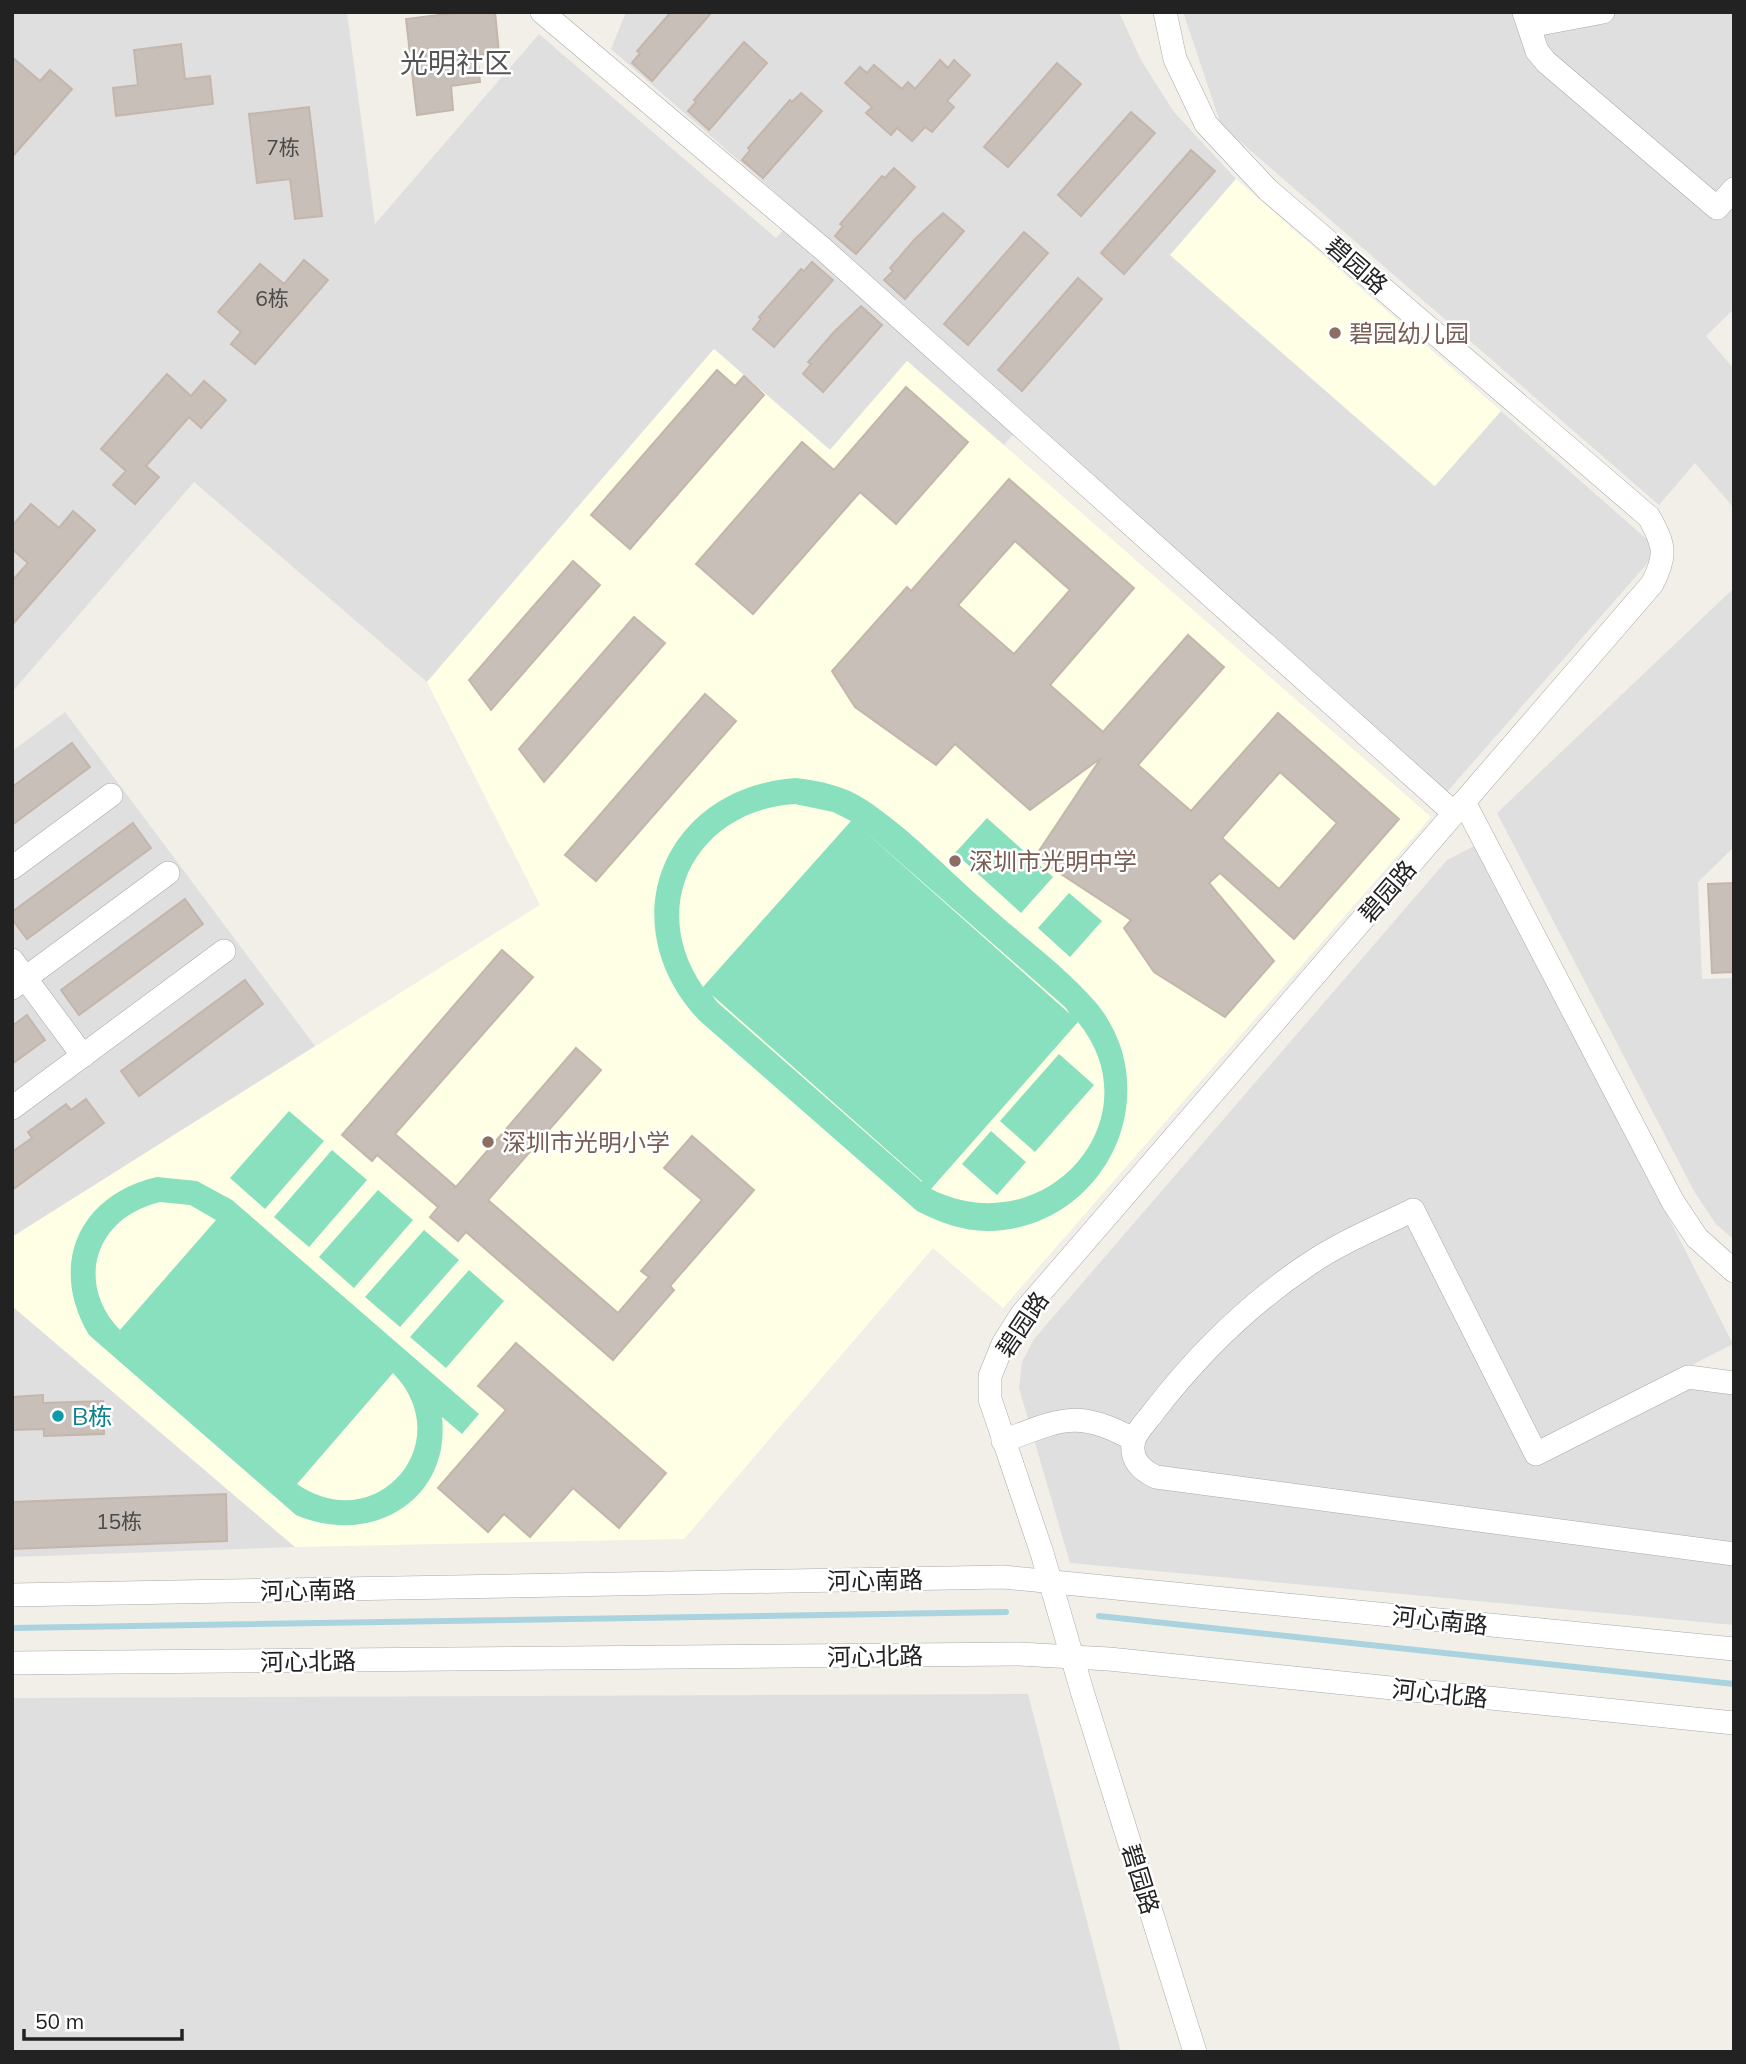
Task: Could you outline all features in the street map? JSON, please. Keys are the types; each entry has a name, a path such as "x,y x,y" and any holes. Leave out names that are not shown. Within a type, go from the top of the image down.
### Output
{"street":[{"path":"542,12 823,249 1459,808 1674,1202 1697,1238 1734,1271"},
{"name":"碧园路","path":"1165,12 1175,59 1206,124 1268,190 1649,517 1661,538 1664,561 1652,584 1022,1314 1003,1344 990,1376 990,1399 1050,1581 1195,2052"},
{"path":"1603,12 1527,19 1537,51 1546,62 1717,208 1734,188"},
{"path":"12,868 111,795"},
{"path":"83,1056 17,975 168,873"},
{"path":"12,1108 224,951"},
{"path":"1734,1383 1689,1377 1536,1454 1413,1210 1311,1262 1264,1296 1220,1334 1180,1377 1134,1440 1133,1456 1141,1470 1156,1477 1734,1554"},
{"path":"1003,1441 1071,1419 1108,1425 1134,1440"},
{"name":"河心南路","path":"12,1595 1003,1577 1734,1649"},
{"name":"河心北路","path":"12,1663 1019,1654 1072,1657 1734,1723"}],"shaded area":[{"path":"347,12 375,224 539,34 776,238 799,213 611,49 626,12 1119,12 1141,60 1174,112 1236,179 1171,255 1434,486 1501,411 1659,550 1447,792 1023,422 1004,445 907,361 830,450 714,349 427,682 194,482 12,692 12,13"},
{"path":"1183,12 1734,12 1734,309 1706,336 1734,369 1734,508 1695,463 1659,505 1221,125"},
{"name":"碧园幼儿园","path":"1236,179 1501,411 1435,486 1170,255"},
{"path":"714,349 830,450 907,361 1431,817 1003,1308 933,1248 684,1539 295,1547 12,1306 12,1237 540,905 427,682"},
{"path":"1734,588 1734,847 1698,882 1702,979 1734,978 1734,1240 1715,1223 1694,1191 1497,813"},
{"path":"65,712 315,1046 12,1237 12,751"},
{"path":"1478,844 1733,1344 1686,1368 1734,1375 1734,1625 1070,1563 1019,1388 1022,1362 1034,1339 1447,860"},
{"path":"12,1306 295,1547 12,1557"},
{"path":"1028,1694 1121,2052 12,2052 12,1698"}],"green space":[{"path":"796,778 832,785 866,800 913,837 1058,965 1097,1004 1112,1026 1122,1051 1127,1084 1125,1117 1115,1147 1099,1174 1078,1197 1052,1215 1021,1227 988,1231 960,1228 925,1215 917,1211 699,1020 672,982 657,943 655,903 664,866 683,833 712,806 750,787","holes":["795,804 833,812 851,821 703,987 687,956 680,925 681,895 691,867 708,843 731,824 761,810","862,829 1065,1007 1070,1014","712,995 922,1182 717,1002","1078,1022 1099,1059 1104,1097 1096,1132 1076,1163 1048,1187 1013,1201 973,1202 931,1189"]},
{"path":"987,818 1053,877 1021,913 955,853"},
{"path":"1069,893 1102,921 1070,957 1038,928"},
{"path":"1059,1054 1094,1085 1035,1152 1000,1121"},
{"path":"289,1111 324,1141 265,1209 230,1178"},
{"path":"991,1131 1026,1162 997,1195 962,1164"},
{"path":"332,1150 367,1180 309,1247 274,1217"},
{"path":"157,1177 197,1181 232,1200 479,1414 462,1434 442,1417 441,1447 433,1472 419,1493 400,1510 377,1520 351,1525 324,1523 296,1515 89,1335 77,1309 71,1284 72,1259 78,1237 90,1217 107,1200 130,1186","holes":["160,1202 190,1205 216,1220 120,1330 106,1311 98,1292 96,1272 99,1254 107,1236 120,1222 138,1210","393,1373 411,1400 417,1427 413,1453 400,1475 380,1491 355,1500 327,1498 297,1484"]},
{"path":"378,1190 413,1220 354,1288 319,1257"},
{"path":"424,1230 459,1260 400,1327 365,1297"},
{"path":"469,1270 504,1301 446,1368 410,1337"}],"building":[{"path":"463,12 495,12 499,53 477,55 480,82 451,86 453,110 417,115 406,19"},
{"path":"671,12 712,12 652,81 632,63 640,53 637,51"},
{"path":"744,42 767,63 709,130 688,111 696,102 694,100"},
{"path":"181,44 185,79 210,76 213,104 116,116 113,88 138,85 134,50"},
{"path":"12,57 40,81 50,70 72,89 12,157"},
{"path":"940,60 948,68 954,60 970,75 947,101 954,107 932,132 925,127 912,141 897,128 891,135 866,113 872,107 845,83 860,67 867,73 874,65 902,89 908,82 915,89"},
{"path":"1057,63 1081,84 1008,167 984,147"},
{"path":"801,93 822,111 763,178 742,160 750,150 748,148 790,100 792,102"},
{"path":"309,107 322,216 295,219 290,179 257,183 249,114"},
{"path":"1131,112 1155,133 1081,216 1058,195"},
{"path":"1191,150 1215,171 1124,274 1101,253"},
{"path":"894,168 915,187 856,254 835,236 843,226 840,224 882,176 885,178"},
{"path":"943,213 964,231 905,299 884,280 893,271 890,268 915,239"},
{"path":"1024,232 1048,253 968,345 944,324"},
{"path":"304,260 328,280 255,364 231,344 241,332 218,312 260,264 284,284"},
{"path":"812,262 833,280 774,347 753,329 761,319 759,317 801,269 804,271"},
{"path":"1078,278 1102,299 1022,391 998,370"},
{"path":"861,306 882,325 823,392 803,374 811,364 808,362"},
{"path":"717,370 735,386 744,376 764,395 630,549 591,515"},
{"path":"167,374 191,396 204,381 226,400 201,428 189,417 146,466 159,477 135,504 113,485 126,471 101,449"},
{"path":"906,387 968,442 896,524 860,492 753,614 696,564 802,442 834,470"},
{"path":"1009,479 1134,588 1050,685 1103,732 1188,635 1224,667 1138,765 1191,811 1278,713 1399,819 1294,939 1220,873 1209,883 1274,961 1225,1017 1154,972 1124,928 1131,920 1035,857 1101,758 1030,810 955,744 936,765 855,707 832,671 907,587 911,591","holes":["1015,541 1070,590 1014,654 958,605","1280,772 1337,823 1279,889 1222,838"]},
{"path":"31,504 59,528 73,511 95,530 12,625 12,581 28,563 12,549 12,526"},
{"path":"573,561 600,585 491,710 469,680"},
{"path":"634,617 665,643 544,782 519,749"},
{"path":"705,694 736,721 596,881 565,855"},
{"path":"72,743 90,767 12,825 12,787"},
{"path":"133,823 151,848 27,939 12,919 12,912"},
{"path":"1734,883 1734,972 1712,973 1708,884"},
{"path":"185,899 203,924 79,1015 61,990"},
{"path":"502,950 533,977 395,1134 456,1187 576,1048 601,1070 488,1200 618,1313 649,1277 641,1271 702,1200 664,1168 692,1136 754,1190 670,1286 674,1290 613,1360 466,1232 458,1241 430,1217 438,1207 377,1155 372,1161 342,1135"},
{"path":"245,980 263,1004 139,1096 121,1071"},
{"path":"27,1015 45,1040 12,1064 12,1026"},
{"path":"86,1099 104,1123 12,1190 12,1152 32,1138 28,1132 66,1104 71,1110"},
{"path":"516,1343 666,1473 619,1528 573,1488 530,1537 504,1514 488,1532 438,1488 506,1410 478,1386"},
{"name":"B栋","path":"43,1395 43,1403 103,1401 104,1434 44,1436 44,1429 12,1430 12,1397"},
{"path":"226,1494 227,1541 12,1549 12,1502"}],"waterway":[{"path":"12,1628 1006,1612"},
{"path":"1099,1616 1734,1684"}],"place":[{"name":"碧园幼儿园","path":"1335,333"},
{"name":"深圳市光明中学","path":"955,861"},
{"name":"深圳市光明小学","path":"488,1142"},
{"name":"B栋","path":"58,1416"}],"district":[{"name":"光明社区","path":"456,62"}]}
